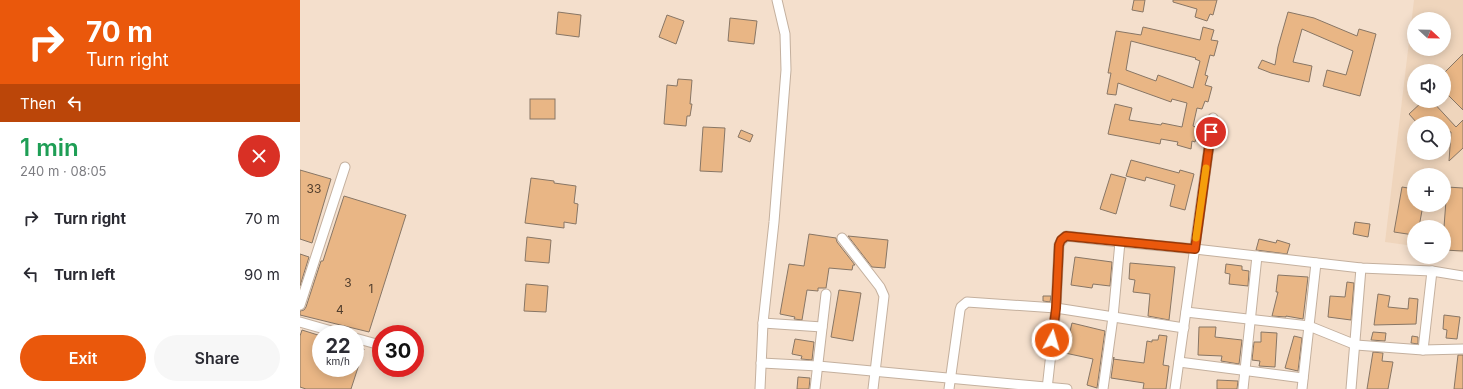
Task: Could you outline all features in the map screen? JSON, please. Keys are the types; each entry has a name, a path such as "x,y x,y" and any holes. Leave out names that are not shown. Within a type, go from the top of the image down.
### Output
{"street":[{"path":"760,389 764,323 774,222 786,70 785,34 777,0"},
{"path":"1175,389 1213,118"},
{"path":"300,305 345,167"},
{"path":"1047,388 1056,308 1059,245 1066,236 1361,268 1432,272 1463,276"},
{"path":"842,238 883,292 884,296 872,389"},
{"path":"1103,389 1113,317 1120,242"},
{"path":"1243,389 1257,256"},
{"path":"1302,389 1316,263"},
{"path":"1351,389 1356,345 1361,268"},
{"path":"1423,350 1432,272"},
{"path":"815,389 826,294"},
{"path":"949,389 960,310 967,302 1056,308 1184,328"},
{"path":"1186,312 1309,326 1356,345 1423,350 1463,349"},
{"path":"300,322 312,325"},
{"path":"764,323 822,327"},
{"path":"364,341 372,343"},
{"path":"1179,362 1303,378"},
{"path":"761,363 818,366 1067,389"}],"shaded area":[{"path":"1414,0 1463,0 1463,253 1451,251 1451,220 1407,220 1407,245 1385,242 1407,56 1451,56 1451,12 1413,12"}],"building":[{"path":"1134,0 1145,0 1143,12 1132,10"},
{"path":"1173,0 1217,0 1213,15 1210,14 1207,21 1195,17 1197,9 1173,2"},
{"path":"558,12 581,15 579,37 556,34"},
{"path":"1288,12 1314,18 1357,36 1359,29 1376,34 1360,96 1323,86 1327,70 1346,75 1353,51 1302,29 1293,62 1312,66 1309,82 1271,73 1258,68 1262,60 1275,65 1278,47"},
{"path":"667,15 684,21 676,44 659,37"},
{"path":"730,18 757,21 754,44 728,41"},
{"path":"1143,27 1200,40 1203,27 1214,30 1211,40 1218,41 1214,56 1210,55 1205,75 1208,76 1205,85 1212,87 1208,102 1205,101 1202,109 1197,108 1193,126 1199,128 1195,142 1192,141 1191,149 1177,145 1178,142 1161,139 1160,144 1108,134 1115,104 1132,108 1129,120 1161,125 1162,123 1182,127 1187,103 1172,99 1171,102 1118,83 1116,95 1107,94 1111,73 1108,73 1116,31 1141,35","holes":["1131,41 1196,58 1195,59 1200,61 1193,88 1158,75 1156,81 1126,70"]},
{"path":"1463,54 1463,110 1451,98 1451,66"},
{"path":"678,79 692,80 690,104 692,104 690,116 687,116 686,126 664,124 667,85 677,86"},
{"path":"530,99 555,99 555,119 530,119"},
{"path":"1415,108 1438,108 1446,116 1411,116 1409,114"},
{"path":"1463,120 1463,148 1451,159 1451,122 1456,127"},
{"path":"703,127 725,128 722,172 700,171"},
{"path":"741,130 753,135 750,142 738,137"},
{"path":"1131,160 1179,173 1180,170 1194,174 1185,210 1170,206 1175,185 1146,177 1145,181 1126,176"},
{"path":"300,170 331,179 312,243 300,239"},
{"path":"1111,174 1126,178 1116,214 1100,209"},
{"path":"531,178 576,186 574,203 578,204 576,224 564,222 564,228 525,223"},
{"path":"1402,187 1407,188 1407,212 1422,212 1420,220 1407,220 1407,234 1394,232"},
{"path":"1451,187 1463,188 1463,251 1451,250 1451,220 1445,220 1445,212 1451,212"},
{"path":"344,196 406,215 369,332 364,331 364,325 341,325 300,315 300,311 304,310 306,307 321,261 323,261"},
{"path":"1355,222 1370,224 1368,237 1353,234"},
{"path":"809,234 836,238 837,242 855,265 853,265 852,270 829,268 826,288 818,288 818,291 807,290 802,320 794,319 795,317 780,314 789,264 804,266"},
{"path":"848,236 888,240 885,268 872,267"},
{"path":"527,237 551,240 549,263 525,261"},
{"path":"1259,239 1276,243 1277,240 1290,244 1287,254 1256,250"},
{"path":"300,254 309,257 300,286"},
{"path":"1075,257 1112,262 1110,286 1093,284 1092,288 1071,285"},
{"path":"1130,263 1175,267 1169,320 1148,316 1150,294 1133,292 1135,280 1129,279"},
{"path":"1226,264 1242,266 1242,270 1249,271 1248,286 1229,284 1230,274 1225,273"},
{"path":"1278,275 1308,277 1303,319 1286,316 1272,316 1278,292 1276,292"},
{"path":"1347,282 1354,283 1351,320 1328,317 1330,296 1345,297"},
{"path":"526,284 548,286 546,312 524,311"},
{"path":"839,290 861,293 853,341 831,337"},
{"path":"1378,294 1390,296 1388,307 1408,309 1409,298 1418,299 1416,324 1374,325"},
{"path":"1043,296 1051,296 1050,302 1043,301"},
{"path":"1444,315 1460,317 1457,339 1446,338 1447,330 1443,329"},
{"path":"1072,323 1105,331 1097,388 1087,385 1093,359 1065,353"},
{"path":"1199,327 1216,327 1215,337 1242,340 1239,364 1221,361 1222,356 1198,355"},
{"path":"302,330 312,333 312,377 355,377 351,389 306,389 300,387 300,336"},
{"path":"1261,332 1277,333 1275,367 1259,366 1260,361 1252,360 1254,342 1261,342"},
{"path":"1373,332 1386,333 1385,341 1371,340"},
{"path":"1159,335 1167,336 1163,365 1169,366 1166,389 1143,389 1144,383 1111,378 1114,359 1144,363 1147,341 1152,342 1152,340 1158,340"},
{"path":"1294,336 1302,338 1298,371 1285,368"},
{"path":"1412,336 1418,337 1418,344 1411,343"},
{"path":"795,339 814,342 812,360 801,359 802,356 792,354"},
{"path":"1373,352 1383,353 1382,361 1393,362 1388,389 1367,389"},
{"path":"1458,355 1463,355 1463,389 1454,389"},
{"path":"798,377 810,378 809,389 797,389"},
{"path":"1217,380 1238,381 1237,389 1217,389"}],"slow traffic":[{"path":"1196,238 1206,168"}],"route":[{"path":"1052,340 1056,308 1059,245 1061,240 1066,236 1195,249 1211,132"}]}
